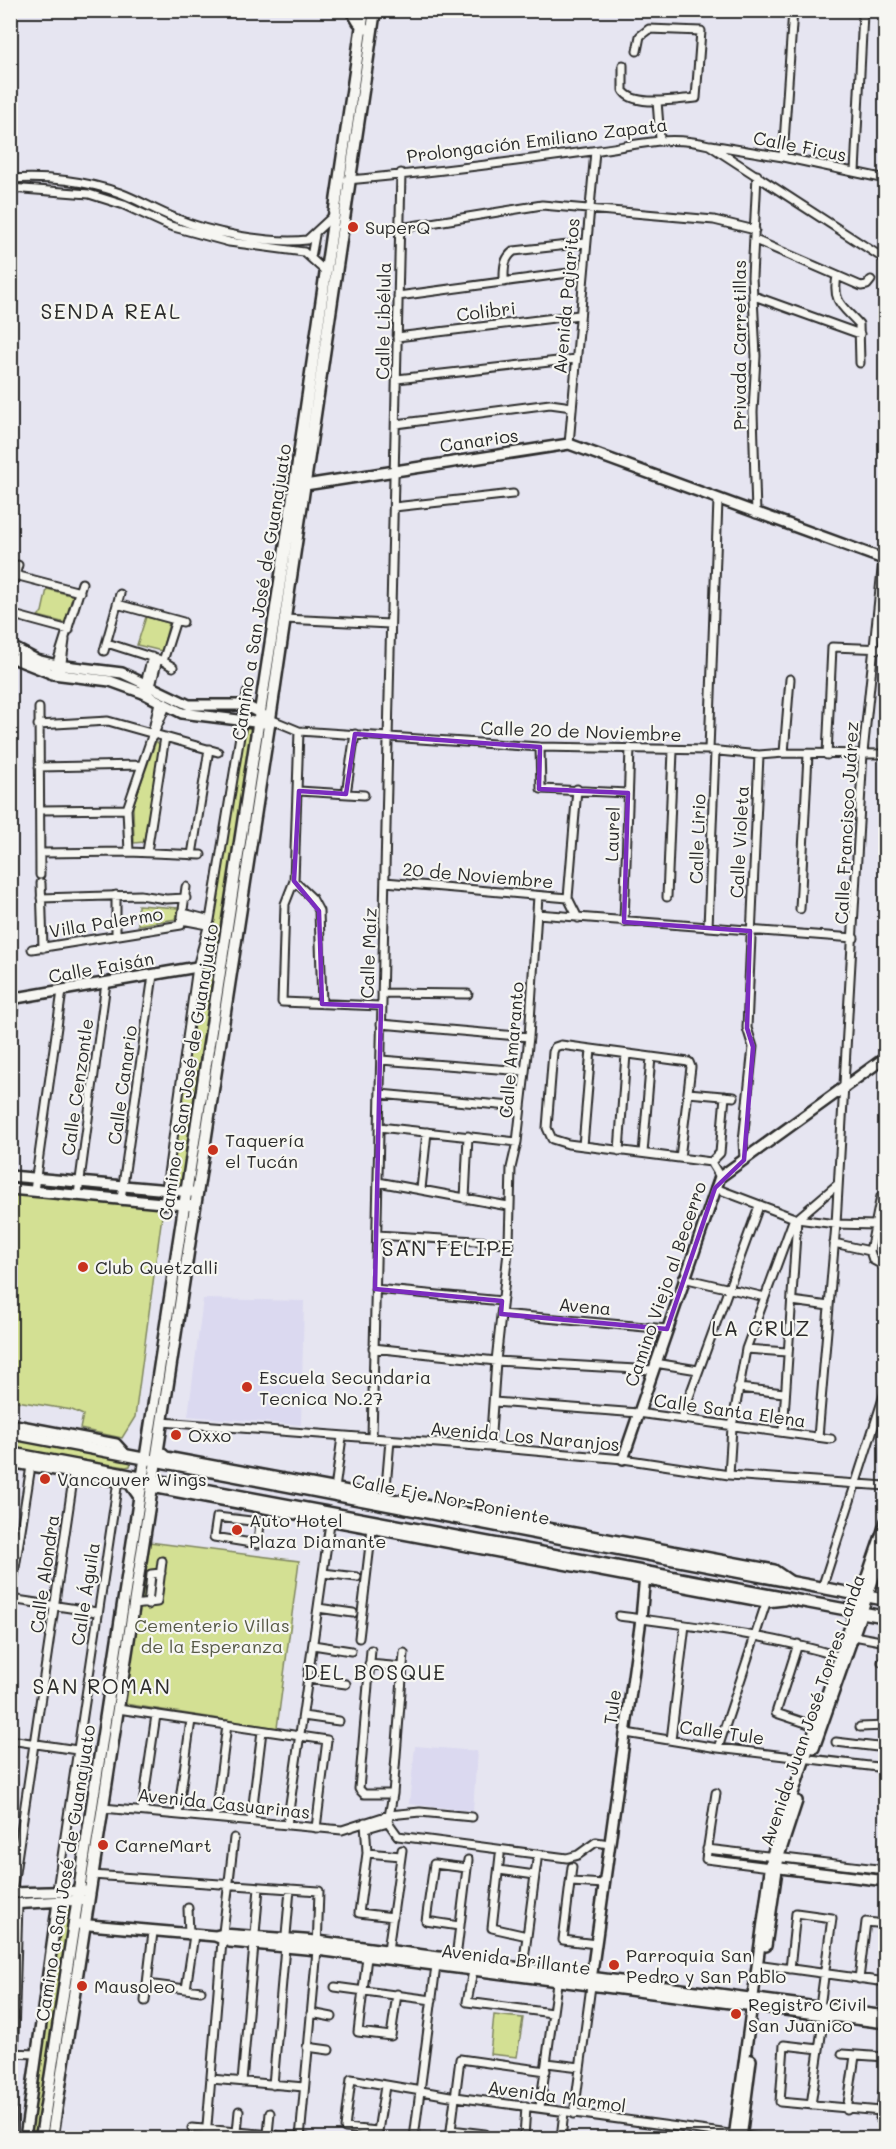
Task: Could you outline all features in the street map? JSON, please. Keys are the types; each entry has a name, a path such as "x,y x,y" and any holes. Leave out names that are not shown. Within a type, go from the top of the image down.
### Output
{"main road":[{"name":"Camino a San José de Guanajuato","path":"84,1895 92,1875 103,1808 190,1205 305,484 343,180 366,29 364,10"},
{"name":"Camino a San José de Guanajuato","path":"366,29 375,10"},
{"name":"Camino a San José de Guanajuato","path":"266,720 325,271 333,216 343,180"},
{"name":"Camino a San José de Guanajuato","path":"153,1456 162,1422 190,1205"},
{"name":"Calle Eje Nor-Poniente","path":"10,1433 125,1454 153,1456 885,1600"},
{"name":"Calle Eje Nor-Poniente","path":"10,1453 331,1518 645,1577 885,1617"},
{"name":"Camino a San José de Guanajuato","path":"52,2139 139,1497 149,1481"},
{"path":"788,1600 792,1582"},
{"name":"Camino a San José de Guanajuato","path":"41,2139 80,1924"}],"street":[{"path":"351,10 366,29"},
{"path":"783,157 793,10"},
{"path":"855,172 863,13"},
{"path":"622,65 625,94 632,98 657,101 696,98 701,31 649,29 640,36 637,51"},
{"path":"657,101 660,139"},
{"name":"Prolongación Emiliano Zapata","path":"343,180 595,151 660,139 686,139 709,145 885,260"},
{"name":"Calle Ficus","path":"709,145 783,157 885,179"},
{"name":"Avenida Pajaritos","path":"568,444 595,151"},
{"name":"Calle Libélula","path":"394,469 401,173"},
{"name":"Privada Carretillas","path":"756,514 752,277 757,176"},
{"path":"325,271 304,252 229,242 170,226 124,205 89,194 11,188 11,178 63,180 88,185 120,193 177,220 221,231 285,240 307,240 333,216"},
{"path":"400,228 542,205 714,220 756,230"},
{"path":"311,257 315,235"},
{"path":"755,240 861,285 867,285 871,280"},
{"path":"504,282 504,265 507,256 513,251 586,243"},
{"path":"398,296 583,271"},
{"path":"837,276 835,288 837,302 859,324 860,363"},
{"path":"754,296 860,333"},
{"name":"Colibri","path":"396,337 579,315"},
{"path":"397,379 576,359"},
{"path":"396,424 550,404 572,407"},
{"path":"568,444 884,560"},
{"name":"Canarios","path":"305,484 568,444"},
{"name":"Calle Maíz","path":"372,1438 385,882 386,735 394,469"},
{"path":"394,507 513,494"},
{"name":"Calle Lirio","path":"708,927 718,500"},
{"name":"Calle Francisco Juárez","path":"818,1437 836,1224 863,753 884,560"},
{"path":"10,593 18,565"},
{"path":"15,575 80,592"},
{"path":"58,670 82,583"},
{"path":"104,651 120,594"},
{"path":"117,604 179,621 158,659 147,689"},
{"path":"10,614 69,630"},
{"path":"284,619 390,624"},
{"path":"107,642 158,659 173,667"},
{"path":"10,646 58,670"},
{"path":"827,755 832,647 885,650"},
{"path":"10,657 147,689 189,705 245,705 266,720"},
{"path":"784,753 790,679"},
{"path":"147,689 162,704 198,717 228,718 242,722 266,720"},
{"path":"165,1203 197,966 208,925 247,693"},
{"path":"129,852 127,808 162,704"},
{"path":"228,718 232,712 230,705"},
{"path":"39,708 40,879 43,948"},
{"name":"Calle 20 de Noviembre","path":"266,720 299,730 540,747 630,748 759,755 784,753 885,754"},
{"path":"38,725 108,721 218,752"},
{"path":"299,730 299,791 294,881 285,904 282,1002 381,1006"},
{"path":"346,794 355,734"},
{"path":"147,852 165,736"},
{"path":"540,747 541,789 628,793"},
{"name":"Laurel","path":"624,922 630,748"},
{"path":"192,855 209,749"},
{"path":"667,897 673,751"},
{"name":"Calle Violeta","path":"744,1160 742,1141 753,1047 747,1028 759,755"},
{"path":"800,909 808,755"},
{"path":"39,767 141,765"},
{"path":"577,789 568,898 578,918"},
{"path":"299,791 364,795"},
{"path":"40,810 127,808"},
{"path":"40,854 147,852 201,855"},
{"path":"294,881 312,898 319,911 322,1004"},
{"name":"20 de Noviembre","path":"385,882 568,898"},
{"name":"Villa Palermo","path":"32,950 181,925 186,887"},
{"path":"116,896 117,935"},
{"name":"Villa Palermo","path":"41,898 116,896 186,898"},
{"name":"Calle Amaranto","path":"490,1448 508,1244 507,1206 511,1168 517,1142 528,1037 538,896"},
{"path":"537,914 854,938"},
{"name":"Villa Palermo","path":"182,917 208,925"},
{"name":"Calle Faisán","path":"13,999 197,966"},
{"name":"Calle Canario","path":"121,1199 153,975"},
{"name":"Calle Cenzontle","path":"78,1195 106,983"},
{"path":"34,1191 62,991"},
{"path":"382,993 468,994"},
{"path":"10,1029 13,999"},
{"path":"381,1024 528,1037"},
{"path":"680,1158 691,1067 689,1062 561,1045 555,1047 547,1128 552,1139 558,1143 711,1162"},
{"path":"583,1146 591,1049"},
{"path":"619,1150 626,1054"},
{"path":"643,1153 651,1057"},
{"name":"Camino Viejo al Becerro","path":"623,1459 720,1177 885,1057"},
{"path":"381,1060 524,1071"},
{"path":"688,1093 734,1097"},
{"path":"380,1094 521,1107"},
{"path":"711,1162 720,1153 725,1096"},
{"path":"379,1127 517,1142"},
{"path":"421,1189 427,1132"},
{"path":"465,1199 468,1136"},
{"path":"711,1162 720,1177"},
{"path":"10,1176 123,1184 192,1192"},
{"path":"378,1182 507,1206"},
{"path":"729,1475 732,1427 738,1388 746,1349 765,1297 795,1218 838,1184"},
{"path":"715,1188 795,1218 836,1224 874,1225"},
{"path":"10,1189 190,1205"},
{"path":"881,1196 870,1251 873,1260 885,1267"},
{"path":"681,1419 759,1206"},
{"path":"783,1432 795,1218"},
{"path":"377,1235 508,1244"},
{"path":"834,1243 870,1251"},
{"path":"784,1252 794,1252"},
{"path":"684,1278 765,1297"},
{"path":"375,1289 502,1301"},
{"path":"792,1300 829,1306"},
{"name":"Avena","path":"501,1314 667,1329"},
{"path":"373,1348 496,1361 654,1366 698,1370"},
{"path":"746,1349 787,1352"},
{"path":"738,1388 784,1393"},
{"path":"822,1588 885,1389"},
{"name":"Calle Santa Elena","path":"494,1402 638,1413 831,1439"},
{"name":"Avenida Los Naranjos","path":"162,1422 623,1459 729,1475 885,1486"},
{"path":"10,1424 116,1444 125,1454"},
{"path":"335,1489 342,1437"},
{"path":"385,1499 390,1440"},
{"path":"153,1456 774,1570 792,1582"},
{"path":"10,1462 129,1483 139,1497"},
{"path":"31,1466 11,1599 98,1612"},
{"name":"Calle Alondra","path":"11,1893 74,1473"},
{"name":"Calle Águila","path":"57,1890 117,1481"},
{"path":"149,1481 238,1506 331,1518 372,1528 645,1577"},
{"path":"217,1517 236,1519 260,1522 258,1544 214,1537 217,1517"},
{"path":"287,1825 331,1518"},
{"path":"863,1597 885,1521"},
{"path":"359,1638 372,1528"},
{"name":"Avenida Juan José Torres Landa","path":"808,1758 815,1726 838,1656 884,1554 885,1543"},
{"path":"134,1605 148,1605 151,1574 161,1573 162,1561"},
{"path":"323,1573 357,1576"},
{"name":"Tule","path":"591,1981 626,1733 645,1577"},
{"path":"718,1748 767,1599"},
{"path":"318,1608 353,1613"},
{"name":"Avenida Juan José Torres Landa","path":"755,2002 763,1965 775,1856 808,1758 854,1636 858,1612"},
{"path":"619,1616 755,1635 798,1644 838,1656"},
{"path":"671,1740 685,1625"},
{"path":"854,1636 885,1642"},
{"path":"798,1644 776,1713 815,1726"},
{"path":"313,1645 351,1651"},
{"path":"371,1650 359,1789 364,1794 393,1794"},
{"path":"404,1653 393,1794 388,1819 398,1836 567,1858 578,1855 596,1842 609,1844"},
{"path":"369,1664 403,1667"},
{"path":"308,1679 346,1684"},
{"path":"118,1709 327,1740 316,1828"},
{"path":"142,1811 156,1715"},
{"path":"303,1716 339,1721"},
{"path":"178,1814 191,1720"},
{"path":"215,1817 227,1725"},
{"path":"860,1727 885,1725"},
{"path":"251,1821 262,1731"},
{"name":"Calle Tule","path":"626,1733 718,1748 885,1768"},
{"path":"10,1740 76,1750"},
{"path":"836,1742 885,1748"},
{"path":"716,1793 706,1859 885,1881"},
{"name":"Avenida Casuarinas","path":"103,1808 342,1830 366,1825"},
{"path":"393,1917 360,1912 367,1853 366,1825 420,1812 472,1817"},
{"path":"206,2139 220,1937 234,1838"},
{"path":"707,1849 885,1870"},
{"path":"367,1853 401,1853 388,1950"},
{"path":"500,1855 492,1928 527,1936"},
{"path":"523,1967 537,1860"},
{"path":"456,1958 468,1864 434,1864 426,1921 459,1926"},
{"path":"572,1867 563,1940 596,1944"},
{"name":"Avenida Juan José Torres Landa","path":"738,2137 774,1867"},
{"path":"499,1870 535,1875"},
{"path":"92,1875 319,1891 302,2138 192,2128"},
{"path":"571,1882 605,1884"},
{"path":"242,2082 259,1888"},
{"path":"11,1893 57,1890 84,1895"},
{"path":"273,2085 290,1890"},
{"path":"11,2139 14,1904 58,1902 84,1895"},
{"path":"25,2139 58,1902"},
{"path":"186,1989 191,1935 188,1908"},
{"path":"790,1969 796,1913 832,1918 811,2105"},
{"path":"859,1979 866,1922 885,1924"},
{"name":"Avenida Brillante","path":"80,1924 153,1932 388,1950 456,1958 474,1965 558,1977 822,2011 885,2016"},
{"path":"145,2001 153,1932"},
{"name":"Avenida Brillante","path":"317,1945 367,1957 436,1966 523,1967 558,1977"},
{"path":"367,1957 358,2032 391,2036 397,1994"},
{"path":"474,1965 467,2002 552,2013"},
{"path":"763,1965 885,1982"},
{"path":"414,2139 436,1966"},
{"path":"540,2107 558,1977"},
{"path":"573,2114 591,1981"},
{"path":"147,1984 201,1991"},
{"path":"336,1987 432,2000"},
{"name":"Avenida Brillante","path":"822,2011 885,2023"},
{"path":"311,2013 332,2018"},
{"path":"819,2049 784,2046 780,2102 848,2110 882,2117 885,2069"},
{"path":"307,2047 329,2050"},
{"path":"12,2053 38,2054"},
{"path":"842,2054 885,2057"},
{"path":"848,2110 855,2056"},
{"path":"450,2139 460,2059 546,2072"},
{"path":"547,2063 580,2067"},
{"path":"211,2079 304,2087"},
{"name":"Avenida Marmol","path":"378,2135 345,2128 351,2079 456,2097 759,2139"},
{"path":"378,2135 384,2086"},
{"path":"524,2139 526,2106"},
{"path":"237,2132 239,2111"},
{"path":"561,2139 564,2112"},
{"path":"268,2134 270,2113"},
{"path":"451,2130 485,2136"}],"highlighted area":[{"path":"355,734 540,747 539,789 628,793 624,922 750,931 747,1028 753,1047 744,1160 715,1188 667,1329 501,1314 502,1301 375,1289 381,1006 322,1004 319,911 294,881 299,791 346,794"}],"shaded area":[{"name":"Escuela Secundaria Tecnica No.27","path":"203,1299 304,1301 301,1425 188,1416"},
{"path":"415,1746 477,1751 473,1811 409,1804"}],"green space":[{"path":"47,589 74,596 66,623 38,616 42,612"},
{"path":"146,617 169,623 162,651 137,645"},
{"path":"249,727 252,731 183,1184 179,1185 169,1179 197,985 213,916 244,730"},
{"path":"156,741 160,745 144,842 134,843 133,806"},
{"path":"138,905 178,908 176,919 138,925"},
{"name":"Club Quetzalli","path":"11,1193 163,1208 135,1417 122,1438 80,1429 83,1415 72,1410 11,1400"},
{"path":"10,1437 128,1459 131,1463 126,1467 11,1449"},
{"name":"Cementerio Villas de la Esperanza","path":"149,1542 299,1561 277,1728 125,1704"},
{"path":"64,1905 69,1905 72,1909 35,2138 28,2138"},
{"path":"494,2015 523,2018 517,2057 490,2054"}],"tunnel":[{"path":"236,1519 237,1509"}],"place":[{"name":"SuperQ","path":"353,227"},
{"name":"Taquería el Tucán","path":"213,1150"},
{"name":"Club Quetzalli","path":"83,1267"},
{"name":"Escuela Secundaria Tecnica No.27","path":"247,1387"},
{"name":"Oxxo","path":"176,1435"},
{"name":"Vancouver Wings","path":"45,1479"},
{"name":"Auto Hotel Plaza Diamante","path":"237,1530"},
{"name":"CarneMart","path":"103,1845"},
{"name":"Parroquia San Pedro y San Pablo","path":"614,1965"},
{"name":"Mausoleo","path":"82,1986"},
{"name":"Registro Civil San Juanico","path":"736,2014"}],"district":[{"name":"SENDA REAL","path":"111,310"},
{"name":"SAN FELIPE","path":"448,1247"},
{"name":"LA CRUZ","path":"761,1327"},
{"name":"DEL BOSQUE","path":"375,1671"},
{"name":"SAN ROMAN","path":"102,1685"}]}
